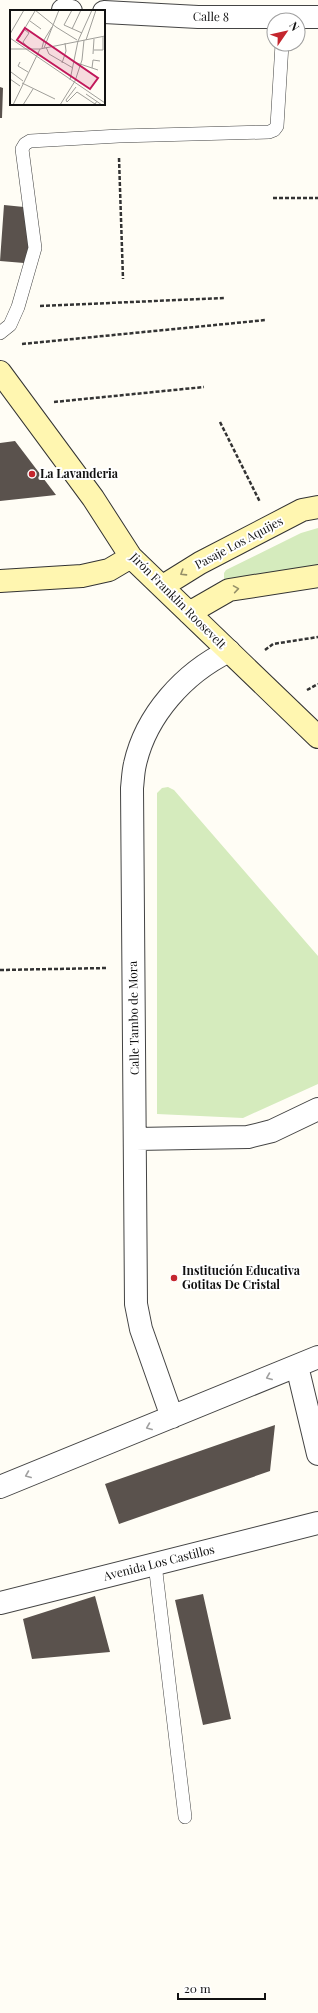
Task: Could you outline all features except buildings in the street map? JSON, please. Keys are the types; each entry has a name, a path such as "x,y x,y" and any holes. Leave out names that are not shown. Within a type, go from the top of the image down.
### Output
{"street":[{"name":"Calle 8","path":"105,12 266,19"},
{"name":"Calle 8","path":"306,18 318,18"},
{"name":"Jirón Franklin Roosevelt","path":"0,372 93,498 131,557 318,737"},
{"name":"Pasaje Los Aquijes","path":"162,586 200,563 302,510 318,507"},
{"path":"0,581 82,576 109,570 131,557"},
{"path":"189,613 229,590 318,576"},
{"name":"Calle Tambo de Mora","path":"172,1417 141,1329 136,1304 136,1139 132,788 135,764 148,728 158,711 176,690 199,668 236,658"},
{"path":"136,1139 248,1137 272,1131 318,1109"},
{"path":"0,1487 318,1357"},
{"path":"297,1366 318,1454"},
{"name":"Avenida Los Castillos","path":"0,1603 318,1523"}],"lane":[{"path":"0,333 10,325 18,307 35,248 22,149 25,144 30,141 119,136 269,132 274,130 277,126 282,52"},
{"path":"155,1564 185,1817"}],"path":[{"path":"119,136 123,279"},
{"path":"273,198 318,198"},
{"path":"18,307 224,298"},
{"path":"16,345 266,320"},
{"path":"23,405 204,387"},
{"path":"220,422 272,526"},
{"path":"236,658 273,644 318,638"},
{"path":"0,970 134,967"}],"green space":[{"path":"318,528 318,565 233,582 224,579 224,573 226,570 301,533"},
{"path":"168,787 174,790 318,956 318,1084 243,1118 157,1114 157,793 162,788"}],"place":[{"name":"La Lavanderia","path":"32,474"},
{"name":"Institución Educativa Gotitas De Cristal","path":"174,1278"}]}
